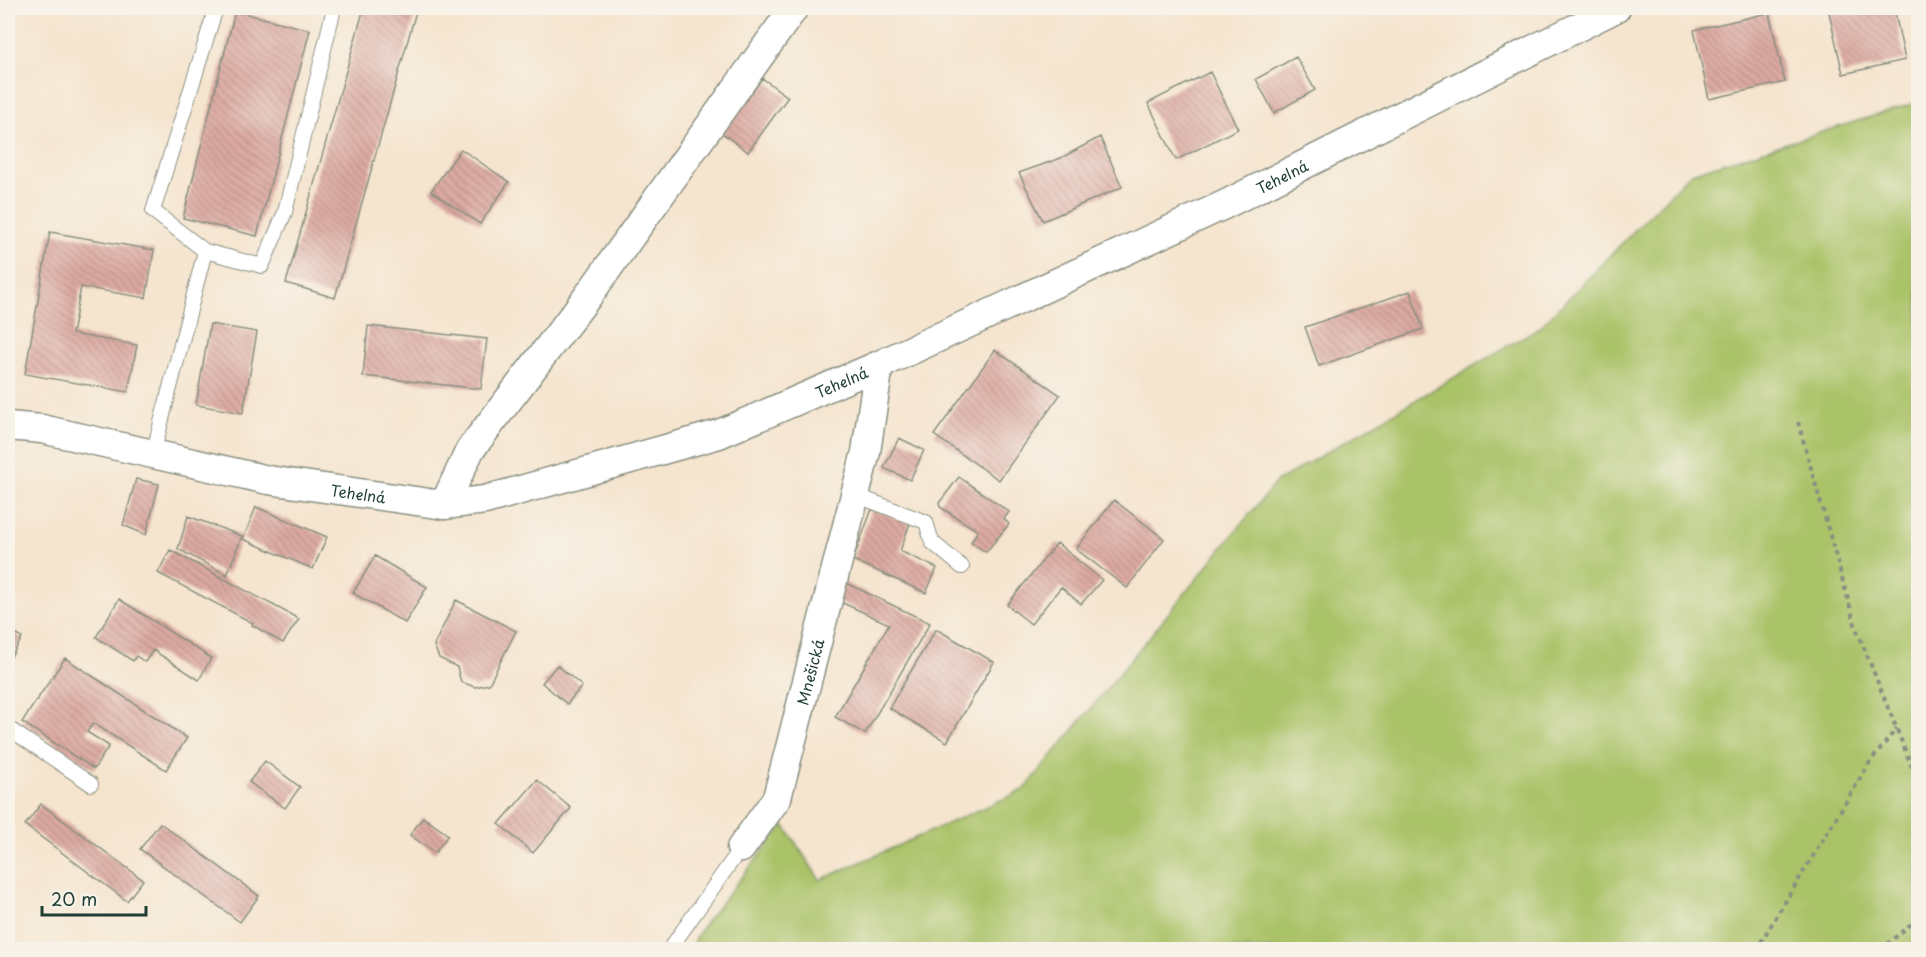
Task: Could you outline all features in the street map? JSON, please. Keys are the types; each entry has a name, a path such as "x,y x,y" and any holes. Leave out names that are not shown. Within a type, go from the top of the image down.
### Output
{"street":[{"path":"444,505 470,450 588,296 794,8"},
{"name":"Tehelná","path":"8,426 42,429 268,480 444,505 485,500 719,434 879,365 1226,204 1616,8"},
{"name":"Mnešická","path":"741,848 777,798 866,452 879,365"}],"lane":[{"path":"216,8 153,211 205,251 262,266 285,212 334,8"},
{"path":"153,454 205,251"},
{"path":"855,495 926,522 932,542 962,567"},
{"path":"8,728 91,784"},
{"name":"Mnešická","path":"669,950 741,848"}],"path":[{"path":"1797,422 1856,628 1918,782"},
{"path":"1756,950 1870,762 1898,728"},
{"path":"1880,950 1916,920 1918,908"}],"green space":[{"path":"1918,102 1918,949 689,949 705,923 784,825 820,880 1024,790 1276,482 1540,327 1691,173"}],"building":[{"path":"364,8 417,8 335,298 286,283"},
{"path":"1828,8 1894,8 1905,60 1843,74"},
{"path":"235,11 310,30 257,236 183,218"},
{"path":"1769,13 1785,82 1709,99 1694,30"},
{"path":"1296,57 1315,90 1274,113 1256,79"},
{"path":"1210,72 1238,129 1176,160 1148,103"},
{"path":"762,78 788,97 748,152 722,133"},
{"path":"1100,137 1122,187 1043,221 1019,173 1061,158"},
{"path":"461,149 509,182 480,224 431,191"},
{"path":"50,232 154,250 146,298 81,287 72,334 137,345 128,392 25,374"},
{"path":"1410,291 1423,329 1319,366 1305,327"},
{"path":"210,324 257,332 243,413 196,405"},
{"path":"368,326 487,339 481,389 363,376"},
{"path":"995,350 1060,395 999,480 934,435"},
{"path":"899,438 924,450 910,480 884,468"},
{"path":"959,477 1009,512 1004,519 1009,524 986,552 971,542 978,531 940,507 939,503"},
{"path":"136,479 159,484 146,535 123,525"},
{"path":"1114,500 1164,539 1127,588 1076,549"},
{"path":"256,507 327,537 313,569 243,539"},
{"path":"872,509 910,523 900,551 937,568 926,593 853,560"},
{"path":"188,516 242,536 227,575 178,549"},
{"path":"1057,543 1102,580 1081,604 1061,587 1031,624 1007,605"},
{"path":"170,550 299,619 283,643 252,625 253,623 158,573"},
{"path":"375,556 427,587 405,623 353,593"},
{"path":"842,581 930,623 865,734 835,717 889,624 834,599"},
{"path":"119,599 211,658 199,680 153,650 145,662 136,656 133,661 96,637"},
{"path":"456,600 516,631 489,684 475,687 461,682 457,667 439,658 434,645"},
{"path":"8,629 22,638 8,662"},
{"path":"936,629 994,662 947,742 889,708"},
{"path":"65,658 187,738 166,770 93,723 87,732 109,746 94,769 22,722"},
{"path":"557,665 582,686 567,704 542,683"},
{"path":"265,761 300,787 285,808 249,782"},
{"path":"537,780 571,808 533,853 499,824"},
{"path":"41,804 143,880 127,901 25,825"},
{"path":"423,817 448,835 435,853 410,835"},
{"path":"160,823 259,896 240,922 140,849"}]}
